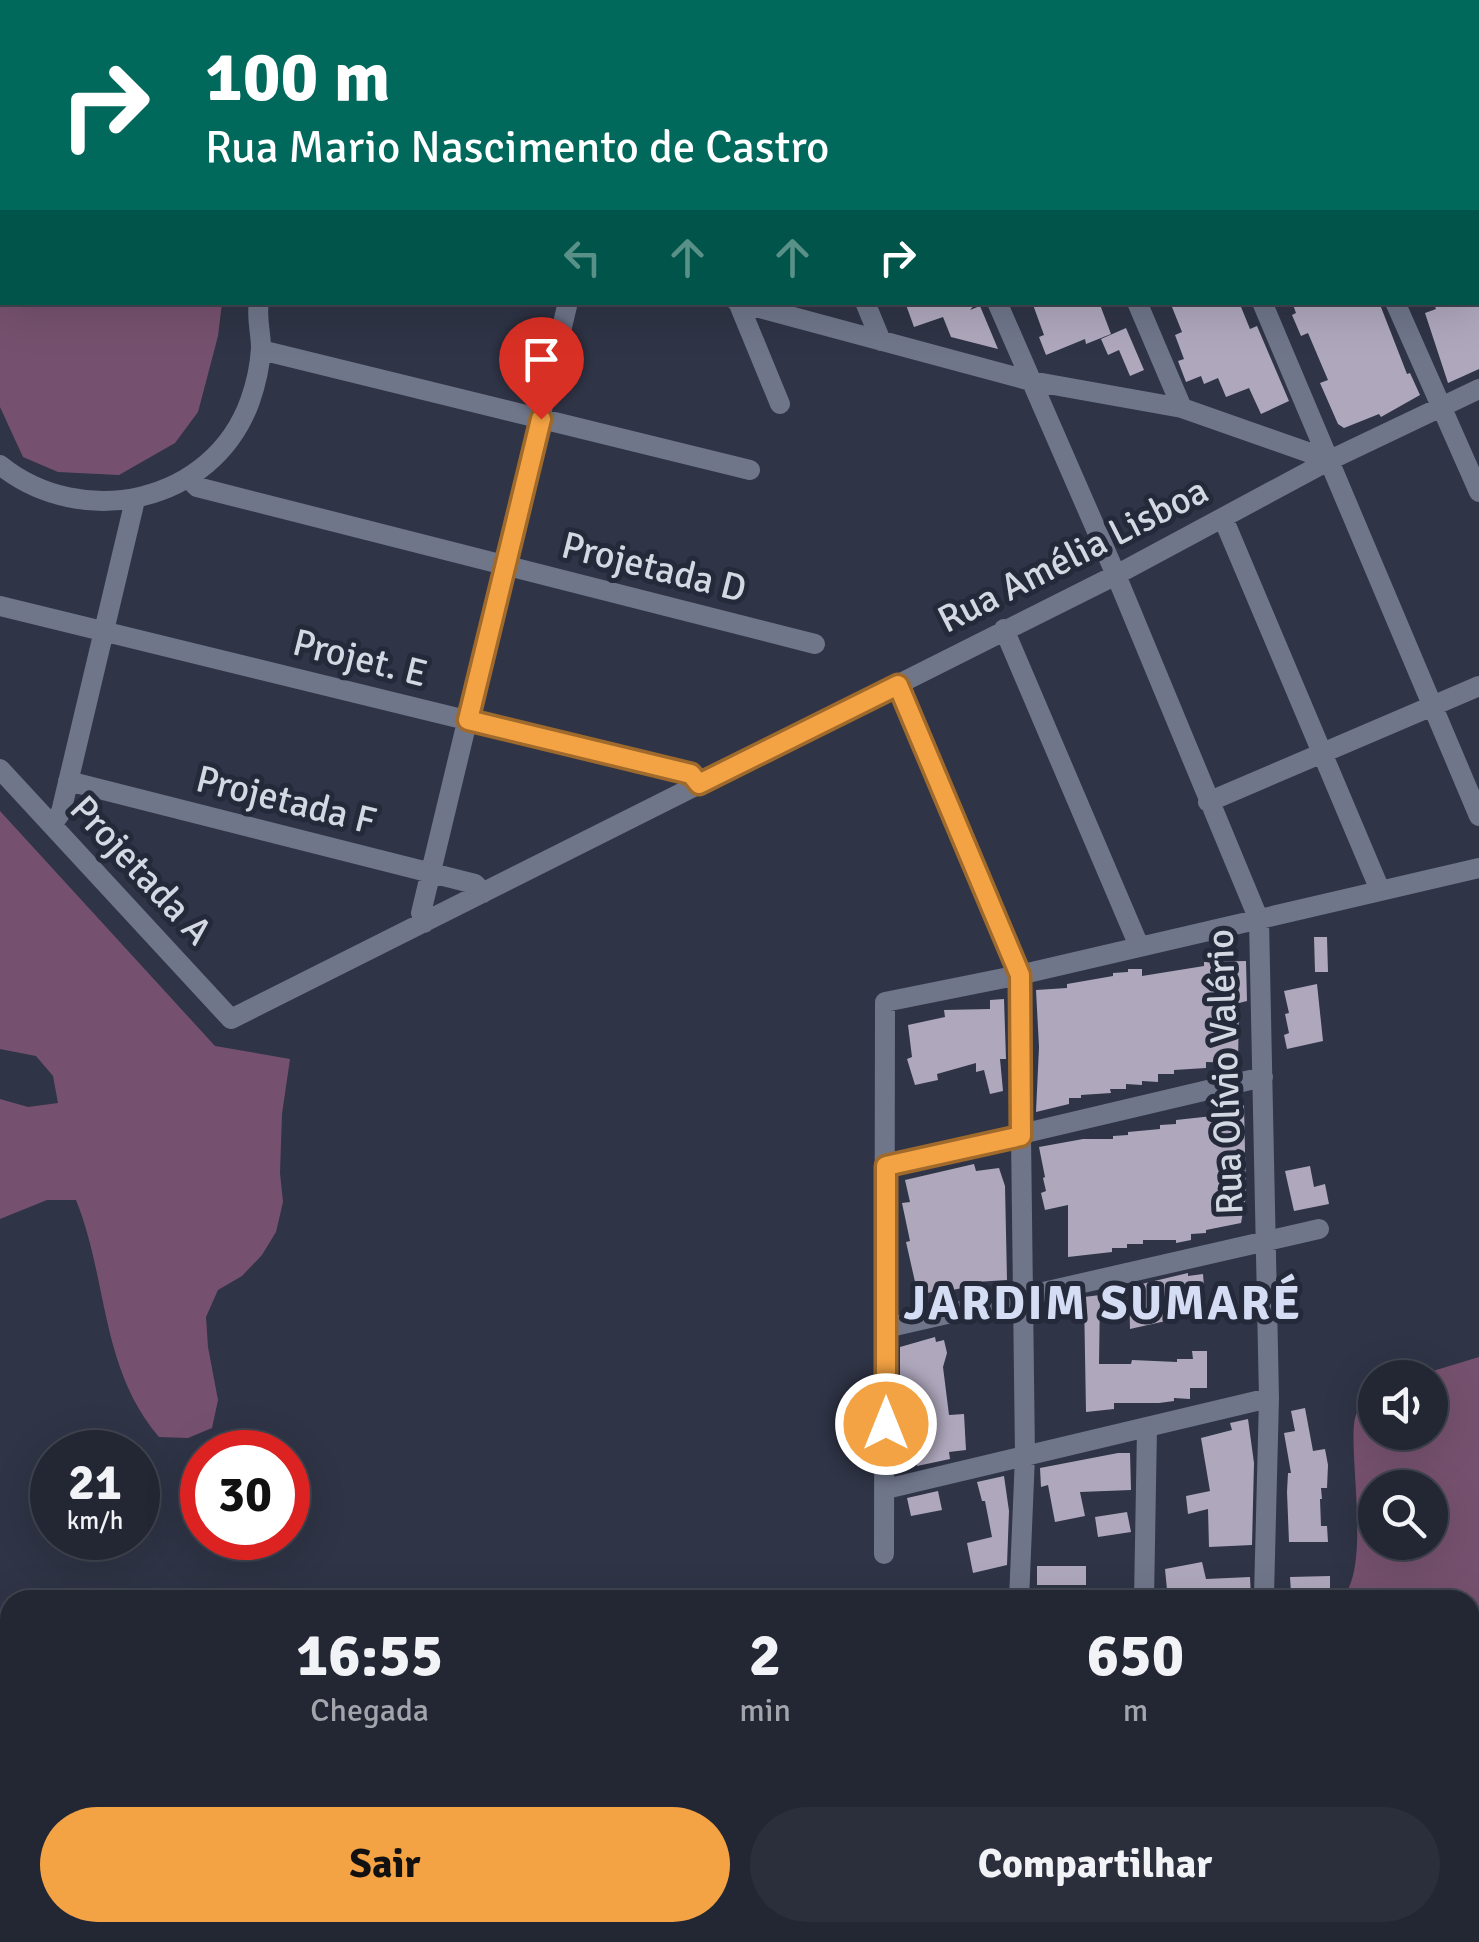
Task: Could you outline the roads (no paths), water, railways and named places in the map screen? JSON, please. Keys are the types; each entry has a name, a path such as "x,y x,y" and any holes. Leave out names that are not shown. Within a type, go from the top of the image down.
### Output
{"street":[{"path":"0,465 55,496 95,503 154,495 188,478 218,454 240,423 255,387 261,350 259,305"},
{"path":"424,922 422,912 431,873 567,305"},
{"path":"739,305 780,404"},
{"path":"749,305 1031,381 1182,408 1330,460"},
{"path":"866,305 882,341"},
{"name":"Rua Olívio Valério","path":"999,305 1258,920 1269,1398 1264,1590"},
{"path":"1138,305 1182,408"},
{"path":"1263,305 1479,816"},
{"path":"1396,305 1479,492"},
{"path":"261,350 750,470"},
{"name":"Rua Amélia Lisboa","path":"232,1019 1116,575 1330,460 1479,389"},
{"name":"Projetada D","path":"188,478 197,487 815,644"},
{"path":"52,825 61,812 135,500"},
{"path":"1223,518 1380,890"},
{"name":"Projet. E","path":"0,606 691,774 699,784"},
{"path":"1004,629 1138,946"},
{"path":"898,685 1020,975 1025,1456 1019,1590"},
{"path":"1208,802 1479,686"},
{"name":"Projetada A","path":"0,768 232,1019"},
{"name":"Projetada F","path":"68,781 476,884 484,893"},
{"path":"884,1554 886,1002 1020,975 1479,868"},
{"path":"886,1166 1263,1077"},
{"path":"886,1328 1319,1229"},
{"path":"886,1489 1269,1398"},
{"path":"1144,1590 1147,1428"}],"district":[{"name":"JARDIM SUMARÉ","path":"1103,1303"}]}
